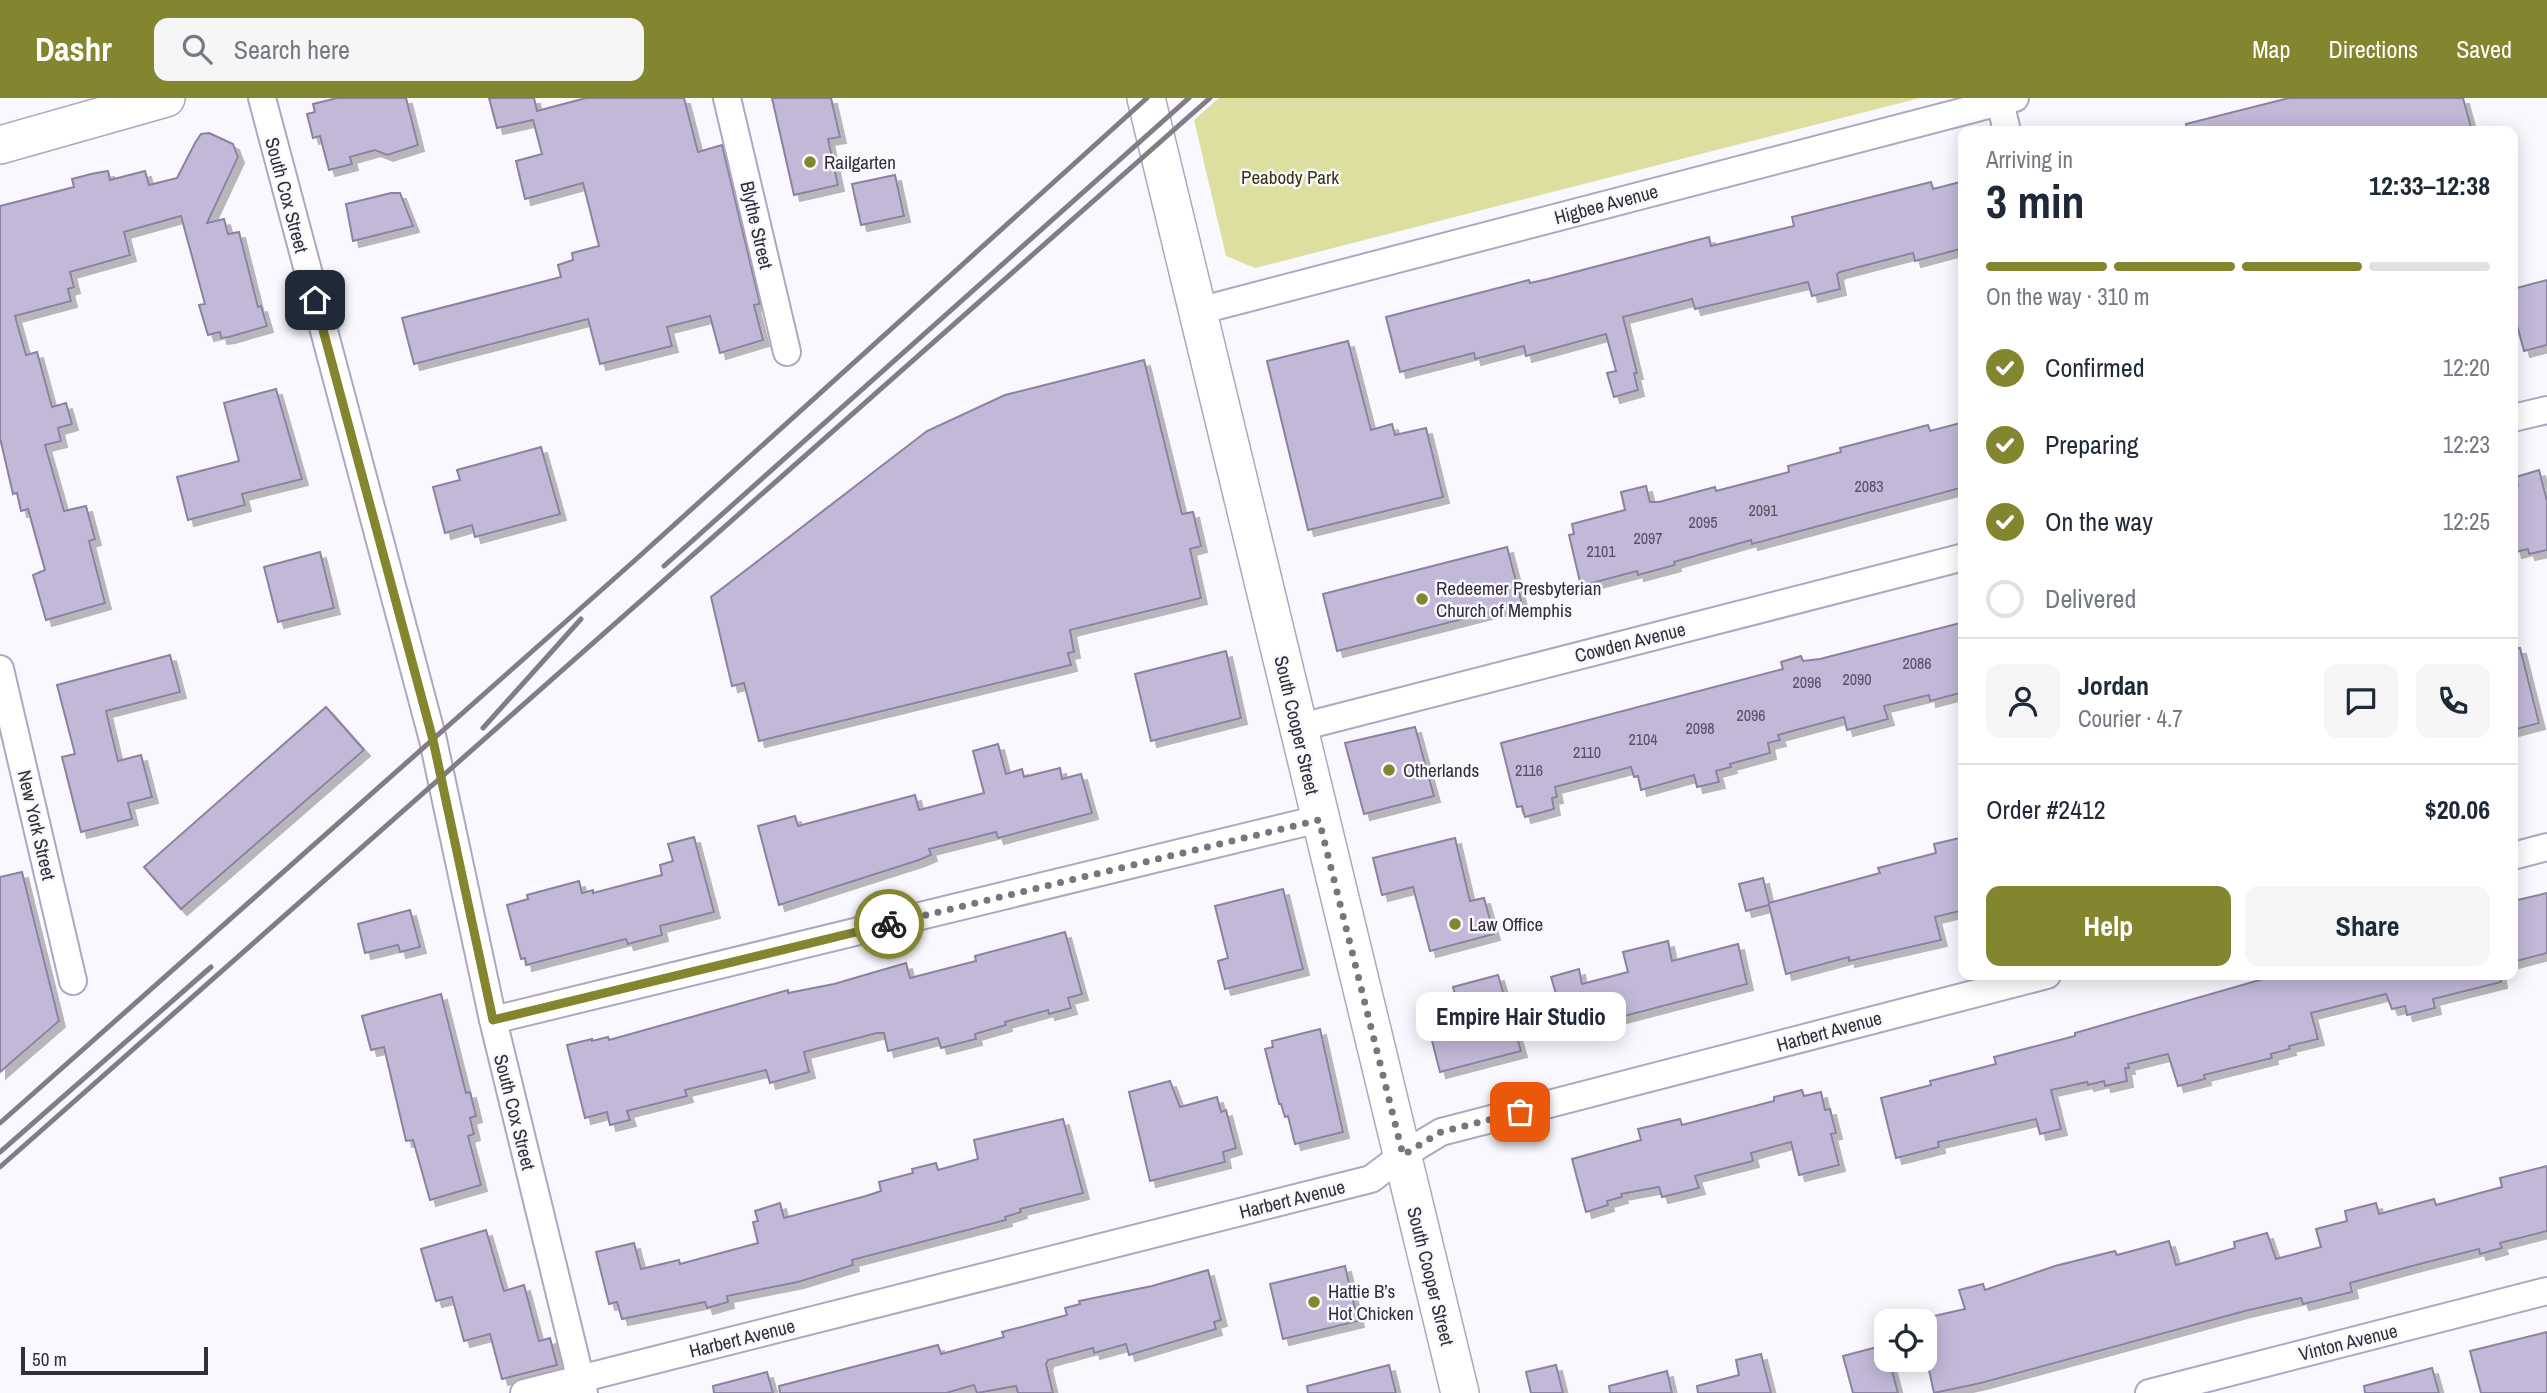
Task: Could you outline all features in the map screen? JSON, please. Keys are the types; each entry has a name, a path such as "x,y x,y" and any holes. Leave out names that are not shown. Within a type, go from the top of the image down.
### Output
{"main road":[{"path":"0,145 90,109 166,98"},
{"name":"South Cooper Street","path":"1146,98 1460,1393"}],"street":[{"name":"South Cox Street","path":"262,98 433,740 493,1020 582,1386"},
{"name":"Blythe Street","path":"727,98 787,352"},
{"path":"2004,99 2007,126"},
{"name":"Higbee Avenue","path":"1198,311 2004,99"},
{"path":"2518,417 2547,410"},
{"name":"Cowden Avenue","path":"1297,727 1958,559"},
{"name":"New York Street","path":"0,669 73,981"},
{"path":"493,1020 1319,820"},
{"path":"2518,855 2547,847"},
{"name":"Harbert Avenue","path":"524,1393 582,1386 1371,1180 1403,1155 1441,1132 2028,980"},
{"name":"Vinton Avenue","path":"2149,1393 2547,1291"}],"green space":[{"name":"Peabody Park","path":"1219,98 1920,98 1255,268 1226,256 1194,120"}],"building":[{"path":"337,98 406,98 418,145 387,155 375,150 350,157 352,164 329,170 320,136 313,138 307,114 315,112 313,104"},
{"path":"489,98 534,98 537,111 586,98 684,98 698,152 722,145 760,304 754,305 763,340 720,353 710,316 667,327 672,346 600,364 588,319 414,364 402,318 561,277 558,265 573,260 572,253 599,246 583,183 525,199 516,161 542,154 533,120 497,128"},
{"name":"Railgarten","path":"772,98 831,98 840,137 828,139 838,185 794,195"},
{"path":"2289,98 2463,98 2471,126 2186,126"},
{"path":"209,133 233,144 238,157 207,223 224,219 228,234 239,232 258,307 261,306 267,326 229,337 221,338 220,332 208,335 199,305 205,304 181,216 124,232 130,255 70,272 74,287 68,289 71,301 15,316 26,355 37,352 52,407 66,403 72,424 58,428 61,441 45,445 64,511 86,506 95,539 89,541 105,603 46,620 33,575 45,570 28,509 21,511 17,493 13,494 0,438 0,206 74,187 72,179 108,171 110,180 145,171 149,185 177,178 201,134"},
{"path":"895,175 904,216 861,225 852,184"},
{"path":"1931,182 1933,189 1958,183 1958,250 1915,261 1913,253 1840,272 1837,274 1840,289 1812,296 1808,282 1695,309 1692,299 1623,317 1637,373 1634,373 1638,390 1614,397 1607,373 1616,371 1606,334 1526,356 1524,346 1475,359 1474,353 1400,372 1386,317 1709,237 1711,246 1794,226 1792,217"},
{"path":"400,193 413,226 353,241 346,204"},
{"path":"2547,280 2547,345 2524,351 2518,329 2518,288"},
{"path":"1348,341 1371,430 1392,424 1395,435 1426,428 1443,497 1308,530 1267,361"},
{"path":"1144,360 1182,514 1193,512 1201,546 1190,549 1201,598 1070,630 1074,652 1068,653 1071,665 759,741 744,683 732,686 711,597 927,431 1005,395"},
{"path":"276,389 302,479 242,494 245,505 188,520 177,477 239,461 224,403"},
{"path":"1958,424 1958,489 1752,544 1751,540 1638,575 1637,571 1581,586 1569,535 1574,534 1572,524 1625,510 1621,492 1646,486 1650,502 1659,502 1715,487 1716,491 1789,472 1788,466 1841,452 1840,448 1928,425 1930,431"},
{"path":"541,447 560,514 475,537 472,525 445,533 433,487 460,480 457,470"},
{"path":"2539,470 2547,501 2547,550 2529,554 2528,549 2518,552 2518,476"},
{"name":"Redeemer Presbyterian Church of Memphis","path":"1507,547 1522,604 1337,651 1323,594"},
{"path":"320,552 334,608 278,622 264,567"},
{"path":"1958,624 1958,694 1930,701 1929,695 1884,706 1888,719 1847,730 1844,717 1778,735 1780,740 1768,743 1770,753 1730,764 1731,767 1716,771 1719,782 1697,787 1694,775 1641,790 1638,776 1634,777 1631,767 1555,787 1557,797 1552,798 1554,809 1525,817 1522,806 1517,807 1501,743 1783,669 1781,662 1801,656 1803,661"},
{"path":"2518,648 2520,648 2539,723 2518,729"},
{"path":"1226,651 1241,718 1151,741 1135,674"},
{"path":"170,655 180,692 106,711 118,761 141,755 152,797 128,803 132,819 81,832 62,757 75,754 57,685"},
{"path":"326,707 364,750 181,909 144,867"},
{"name":"Otherlands","path":"1415,727 1434,796 1364,814 1345,743"},
{"path":"998,744 1006,774 1022,769 1024,777 1060,768 1062,779 1081,774 1092,813 998,838 996,832 929,849 931,855 919,860 779,905 758,826 795,816 798,826 915,795 919,810 984,793 973,751"},
{"path":"694,837 714,912 660,926 662,935 628,944 626,939 526,965 525,958 521,959 507,905 528,899 527,895 579,881 582,893 593,890 593,893 662,875 660,865 673,861 668,844"},
{"path":"1455,838 1470,901 1484,898 1494,934 1430,951 1413,887 1382,895 1373,858"},
{"path":"1958,838 1958,911 1935,917 1941,940 1849,961 1849,957 1786,974 1769,905 1746,911 1739,884 1763,878 1769,903 1880,873 1878,868 1936,853 1934,844"},
{"path":"22,872 59,1021 0,1072 0,877"},
{"path":"1283,889 1303,969 1225,989 1218,961 1228,958 1215,906"},
{"path":"2547,893 2547,953 2518,961 2518,900"},
{"path":"410,910 420,947 400,952 398,945 365,953 358,924"},
{"path":"1065,932 1082,994 1068,998 1071,1008 1049,1014 1048,1010 1005,1022 1006,1025 975,1034 976,1039 941,1048 938,1038 888,1051 884,1033 877,1033 804,1052 809,1072 770,1083 766,1070 685,1090 687,1096 627,1111 630,1120 610,1125 607,1112 585,1118 567,1045 608,1037 609,1040 788,990 788,993 834,984 906,963 910,978 976,961 975,956"},
{"path":"1668,941 1672,961 1738,944 1747,984 1567,1031 1551,977 1579,969 1582,984 1628,972 1623,952"},
{"path":"1498,975 1521,1051 1440,1072 1429,1029 1462,1020 1453,987"},
{"path":"2260,980 2501,982 2433,999 2435,1008 2407,1015 2405,1006 2392,1009 2386,994 2311,1013 2318,1039 2289,1046 2290,1049 2271,1054 2272,1058 2204,1075 2205,1079 2178,1086 2168,1054 2128,1064 2129,1068 2125,1068 2127,1081 2105,1086 2104,1081 2088,1085 2087,1082 2051,1090 2061,1129 2040,1134 2036,1119 1938,1142 1939,1147 1896,1158 1881,1098 1931,1085 1930,1081 1996,1064 1994,1057 2075,1036 2075,1033"},
{"path":"441,994 466,1093 470,1092 476,1116 470,1118 474,1134 468,1136 481,1185 430,1200 413,1140 406,1141 384,1047 371,1050 362,1016"},
{"path":"1320,1029 1343,1132 1295,1144 1288,1116 1285,1117 1279,1104 1265,1049 1273,1047 1272,1041"},
{"path":"1170,1081 1180,1107 1217,1097 1221,1112 1226,1110 1236,1148 1223,1152 1225,1162 1150,1181 1129,1092"},
{"path":"1802,1090 1804,1096 1821,1092 1825,1110 1830,1109 1836,1133 1831,1134 1839,1165 1799,1175 1791,1142 1751,1153 1753,1161 1695,1176 1699,1188 1662,1197 1659,1187 1621,1194 1622,1197 1607,1201 1608,1205 1586,1212 1572,1159 1641,1140 1638,1129 1680,1119 1682,1125 1774,1101 1774,1097"},
{"path":"1063,1119 1083,1193 1020,1209 1021,1212 1005,1217 1006,1220 852,1260 853,1265 798,1282 727,1296 728,1302 707,1308 705,1302 622,1319 617,1302 609,1304 596,1252 634,1243 641,1269 679,1260 680,1264 758,1243 753,1222 758,1221 755,1211 780,1203 784,1218 866,1196 881,1191 879,1182 913,1173 912,1169 936,1163 938,1170 978,1159 974,1140"},
{"path":"2547,1166 2547,1231 2500,1243 2502,1248 2480,1254 2479,1249 2350,1283 2352,1292 2303,1304 2301,1298 2245,1311 1981,1383 1934,1393 1929,1372 1937,1372 1937,1315 1965,1309 1959,1290 1983,1284 1985,1290 2055,1266 2115,1251 2117,1255 2169,1241 2176,1265 2235,1248 2234,1242 2267,1233 2276,1259 2321,1247 2316,1229 2347,1221 2345,1211 2376,1203 2379,1214 2434,1199 2436,1205 2502,1187 2500,1178"},
{"path":"486,1230 504,1291 524,1285 539,1341 550,1338 557,1365 502,1379 490,1334 464,1341 452,1297 436,1301 421,1249"},
{"name":"Hattie B’s Hot Chicken","path":"1345,1266 1358,1321 1283,1339 1270,1284"},
{"path":"1208,1270 1221,1320 1214,1322 1216,1329 1129,1355 1126,1344 1094,1353 1093,1348 1048,1360 1046,1364 1053,1393 1018,1393 1016,1386 977,1393 974,1385 946,1393 780,1393 779,1386 938,1345 941,1354 1004,1337 1002,1332 1067,1315 1065,1308 1080,1304 1079,1301 1152,1286"},
{"path":"2547,1332 2547,1393 2481,1393 2470,1351"},
{"path":"1874,1348 1874,1372 1892,1372 1898,1393 1853,1393 1843,1356"},
{"path":"1761,1354 1771,1393 1698,1393 1697,1386 1739,1375 1736,1360"},
{"path":"1389,1365 1396,1393 1308,1393 1307,1386"},
{"path":"1556,1365 1563,1393 1531,1393 1526,1372"},
{"path":"2432,1368 2439,1393 2365,1393 2364,1386"},
{"path":"1667,1371 1672,1393 1610,1393 1609,1386"},
{"path":"767,1372 773,1393 714,1393 713,1386"}],"railway":[{"path":"0,1123 633,562 1147,98"},
{"path":"664,566 1189,98"},
{"path":"0,1167 1210,98"},
{"path":"483,728 581,619"},
{"path":"0,1152 211,967"}],"way so far":[{"path":"889,924 1319,820 1403,1155 1441,1132 1520,1112"}],"place":[{"name":"Railgarten","path":"810,162"},
{"name":"Redeemer Presbyterian Church of Memphis","path":"1422,599"},
{"name":"Otherlands","path":"1389,770"},
{"name":"Law Office","path":"1455,924"},
{"name":"Empire Hair Studio","path":"1520,1112"},
{"name":"Hattie B’s Hot Chicken","path":"1314,1302"}],"route":[{"path":"315,300 433,740 493,1020 889,924"}]}
